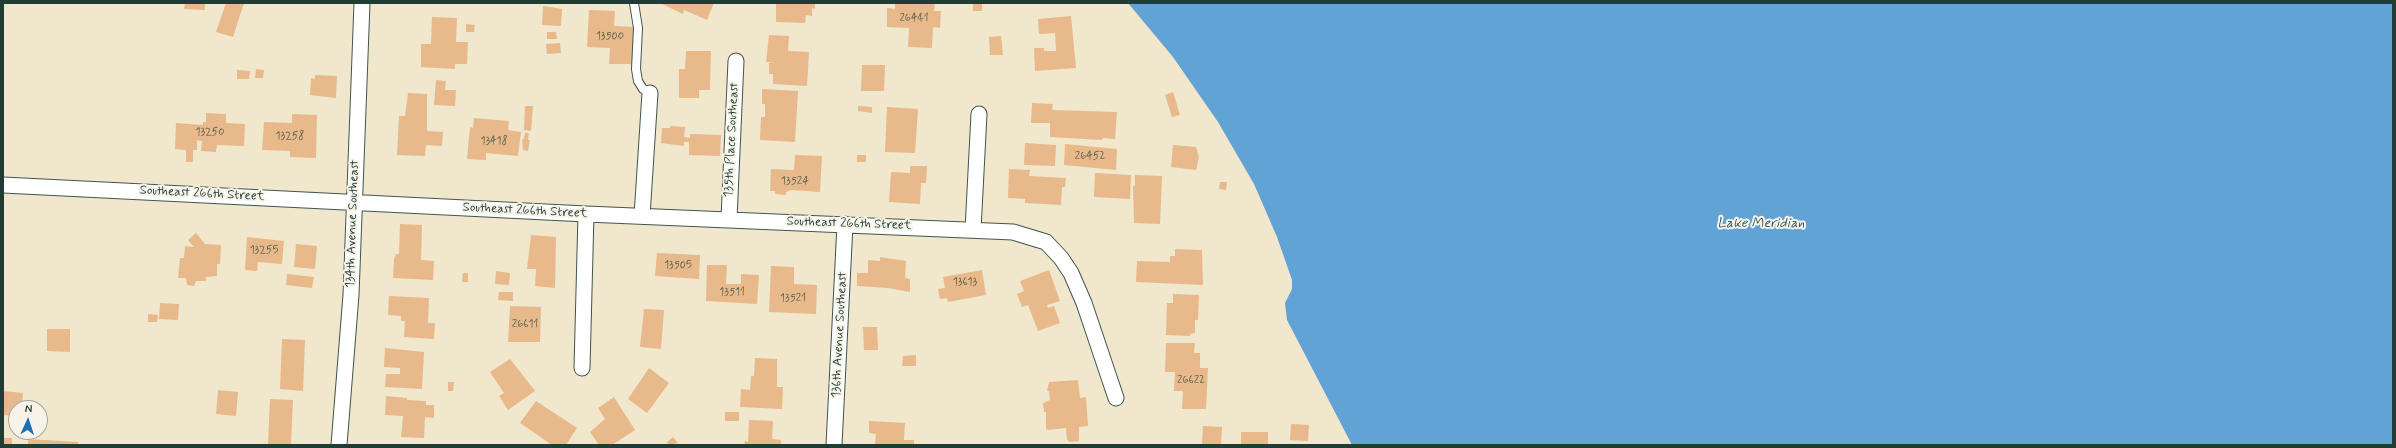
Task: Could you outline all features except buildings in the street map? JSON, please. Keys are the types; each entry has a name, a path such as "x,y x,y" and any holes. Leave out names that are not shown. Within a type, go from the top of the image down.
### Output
{"street":[{"name":"134th Avenue Southeast","path":"339,445 351,295 353,202 362,3"},
{"name":"135th Place Southeast","path":"729,220 736,61"},
{"path":"642,216 650,93"},
{"path":"973,230 979,114"},
{"name":"Southeast 266th Street","path":"3,185 586,214 1013,232 1046,242 1061,258 1076,285 1116,398"},
{"path":"582,368 586,214"},
{"name":"136th Avenue Southeast","path":"834,445 845,224"}],"lane":[{"path":"634,3 636,6 638,28 636,69 638,81 643,89 650,93"}],"water":[{"name":"Lake Meridian","path":"1128,3 2393,3 2393,445 1352,445 1287,320 1285,303 1292,289 1292,280 1277,237 1254,184 1218,122 1173,57"}]}
